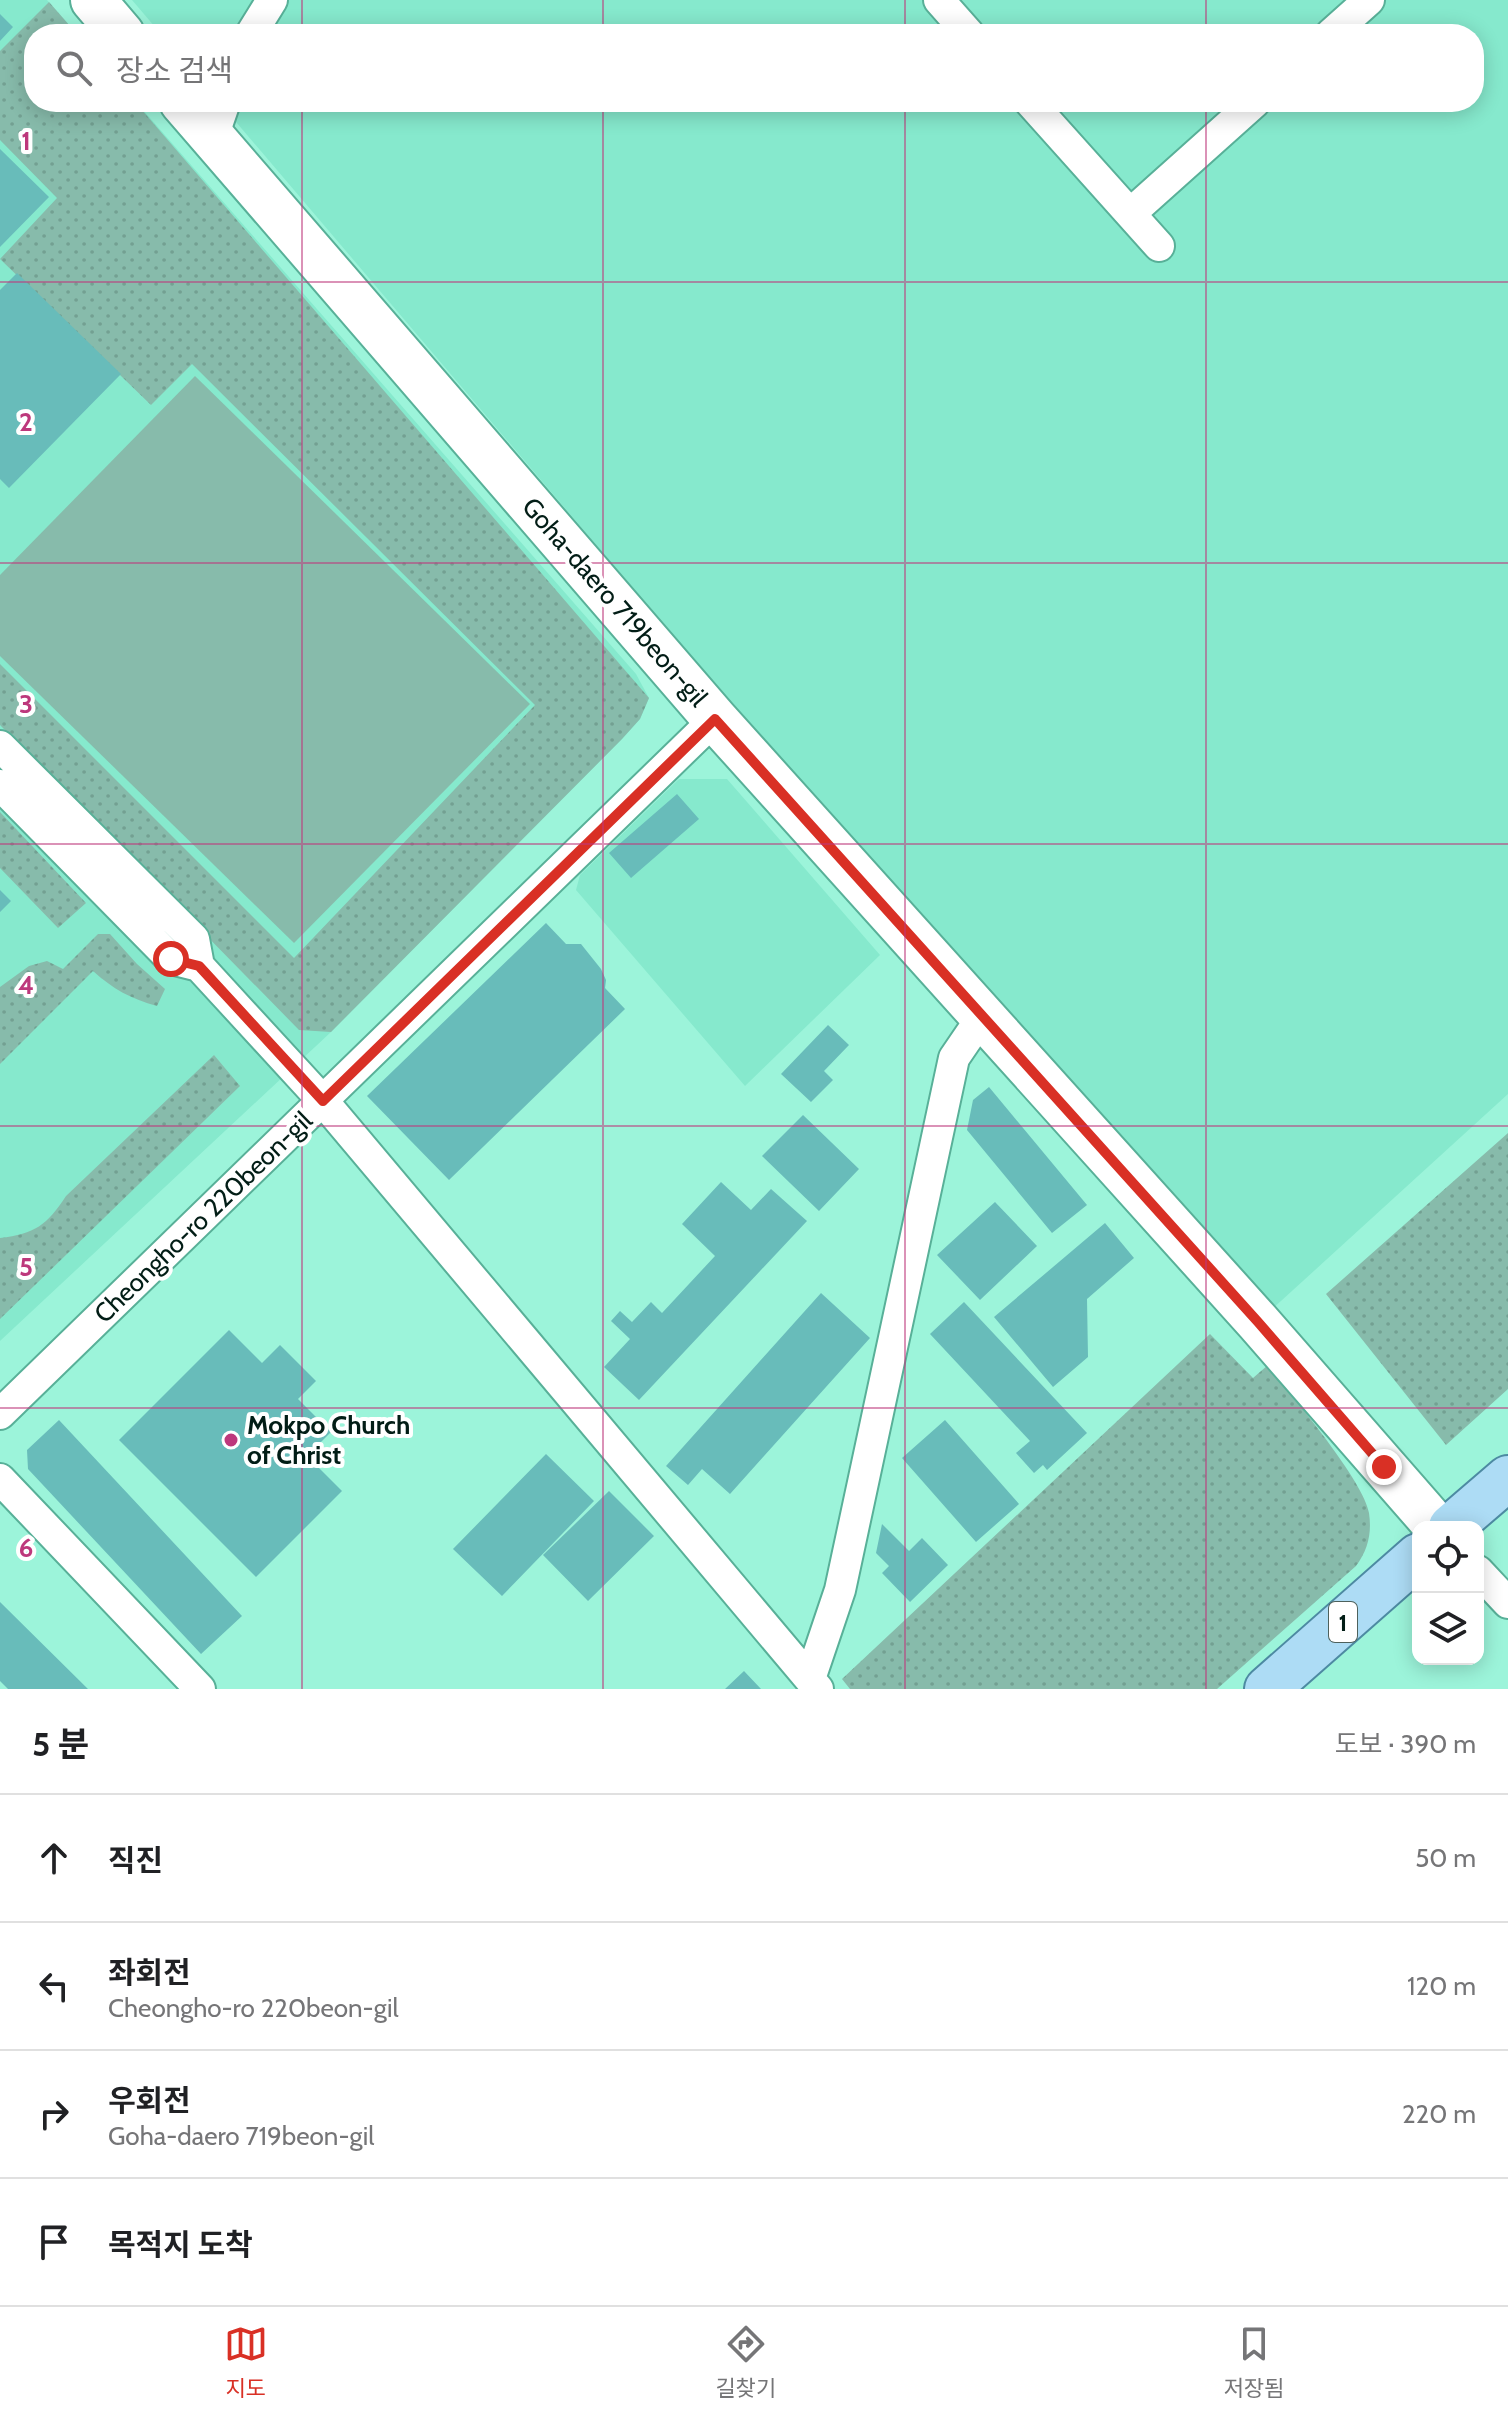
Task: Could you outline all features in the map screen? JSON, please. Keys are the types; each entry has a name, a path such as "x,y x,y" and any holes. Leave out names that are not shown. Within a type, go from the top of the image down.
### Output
{"main road":[{"path":"1458,1521 1508,1478"},
{"name":"1","path":"1267,1689 1412,1561"}],"street":[{"path":"93,0 113,24"},
{"path":"257,24 272,0"},
{"path":"939,0 960,24"},
{"path":"1342,24 1369,0"},
{"path":"1039,112 1159,246"},
{"path":"1131,213 1244,112"},
{"name":"Goha-daero 719beon-gil","path":"219,120 715,719 1258,1322 1432,1521"},
{"name":"Cheongho-ro 220beon-gil","path":"0,1414 715,719"},
{"path":"0,746 194,939 199,966 323,1101 814,1684"},
{"path":"0,785 171,959 199,966"},
{"path":"814,1684 840,1590 954,1058 982,1017"},
{"path":"0,1479 200,1689"},
{"path":"1484,1577 1508,1603"}],"shaded area":[{"path":"0,0 47,0 68,24 24,24 24,112 145,112 636,674 649,698 640,719 622,739 331,1032 0,1341"},
{"path":"132,0 1508,0 1508,1094 1258,1322 228,112 1484,112 1484,24 152,24"},
{"path":"49,2 68,24 27,24"},
{"path":"24,27 24,112 144,112 649,698 640,719 622,739 331,1032 299,1030 0,725 0,664 294,958 535,705 192,364 151,405 0,259 57,198 0,140 0,51"},
{"path":"195,376 530,704 294,943 0,656 0,575"},
{"path":"679,779 727,779 880,955 745,1086 576,890 580,875"},
{"path":"0,812 86,903 58,928 0,868"},
{"path":"98,934 110,934 165,989 157,1006 123,993 93,971 0,1064 0,987 29,966 47,961 63,969"},
{"path":"214,1055 240,1086 0,1319 0,1238 31,1231 46,1221 66,1196"},
{"path":"1508,1133 1508,1389 1446,1445 1326,1294"},
{"path":"1210,1334 1253,1378 1268,1365 1354,1481 1364,1499 1370,1520 1364,1554 1356,1566 1217,1689 850,1689 842,1679"}],"building":[{"path":"0,14 13,27 0,41"},
{"path":"0,149 49,197 0,247"},
{"path":"17,273 121,374 9,488 0,479 0,290"},
{"path":"677,794 699,819 631,878 609,853"},
{"path":"0,890 11,901 0,912"},
{"path":"546,923 566,944 581,944 601,969 606,980 605,988 625,1009 449,1180 367,1096"},
{"path":"828,1025 849,1045 824,1071 833,1080 811,1102 781,1074"},
{"path":"989,1087 1087,1205 1052,1233 967,1130 973,1100"},
{"path":"803,1115 859,1169 819,1211 762,1156"},
{"path":"721,1182 751,1210 771,1189 807,1221 639,1400 604,1367 630,1339 611,1321 620,1311 632,1322 651,1302 662,1313 715,1256 682,1224"},
{"path":"995,1202 1037,1246 980,1300 937,1255"},
{"path":"1105,1223 1134,1258 1087,1299 1088,1357 1053,1387 994,1317"},
{"path":"821,1293 870,1338 730,1494 702,1469 688,1485 666,1466"},
{"path":"964,1302 1087,1433 1047,1470 1043,1465 1034,1473 1016,1453 1030,1441 930,1334"},
{"path":"229,1330 262,1363 280,1345 316,1381 298,1399 331,1432 307,1456 342,1491 256,1577 119,1440"},
{"path":"59,1420 242,1616 201,1654 28,1469 27,1450"},
{"path":"945,1420 1019,1504 976,1542 902,1458"},
{"path":"546,1454 594,1501 502,1596 453,1549"},
{"path":"609,1491 654,1536 588,1601 543,1555"},
{"path":"882,1524 909,1551 922,1538 948,1565 910,1602 882,1573 889,1566 876,1553"},
{"path":"0,1602 88,1689 8,1689 0,1681"},
{"path":"744,1671 761,1689 725,1689"}],"place":[{"name":"Mokpo Church of Christ","path":"231,1440"}],"route":[{"path":"171,959 199,966 323,1101 715,719 1258,1322 1384,1467"}]}
